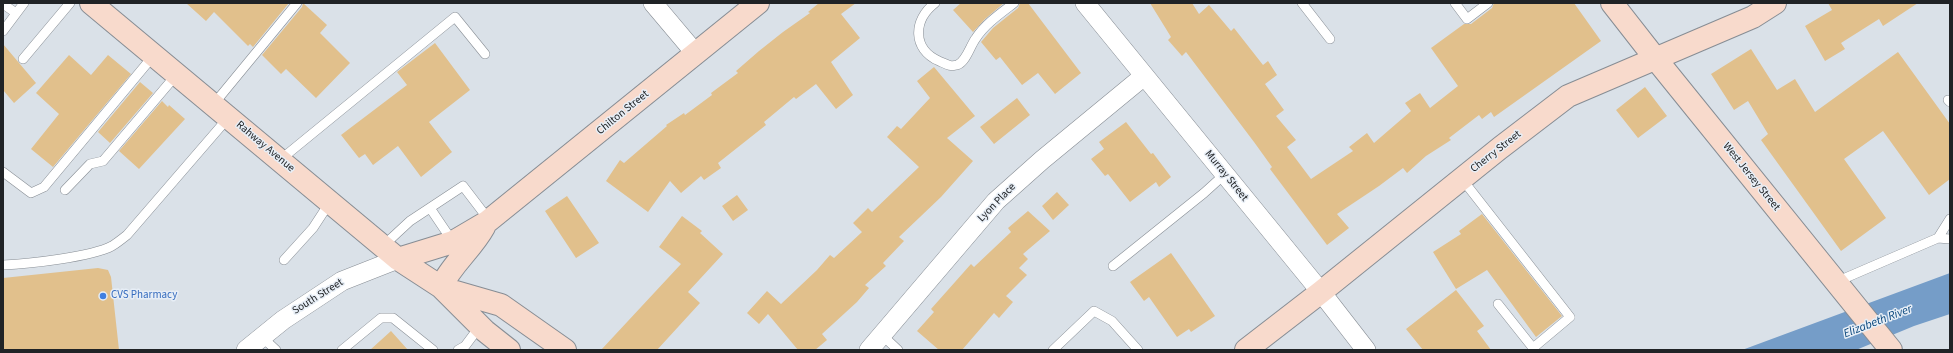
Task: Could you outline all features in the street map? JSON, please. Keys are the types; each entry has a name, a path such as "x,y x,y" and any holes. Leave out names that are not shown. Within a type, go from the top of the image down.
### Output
{"main road":[{"name":"Chilton Street","path":"390,252 453,242 488,221 758,3"},
{"name":"West Jersey Street","path":"1612,3 1889,347"},
{"name":"Cherry Street","path":"1246,350 1568,96 1753,17 1775,3"},
{"name":"Rahway Avenue","path":"95,4 390,252 441,288 480,326 509,350"},
{"name":"Chilton Street","path":"441,288 447,275 476,242 488,221"},
{"name":"Rahway Avenue","path":"441,288 501,305 565,350"}],"street":[{"path":"654,3 696,54"},
{"name":"Murray Street","path":"1085,3 1321,292 1366,350"},
{"name":"Lyon Place","path":"869,350 996,201 1042,160 1144,76"},
{"name":"South Street","path":"246,350 283,320 342,281 390,252"}],"lane":[{"path":"3,31 24,3"},
{"path":"23,59 70,3"},
{"path":"3,265 21,264 95,252 112,246 132,230 221,111 297,3"},
{"path":"935,3 920,19 918,35 923,48 935,60 950,66 958,64 965,56 976,37 1014,3"},
{"path":"1302,3 1330,39"},
{"path":"1455,3 1467,19 1488,3"},
{"path":"3,4 16,13"},
{"path":"280,160 456,17 485,54"},
{"path":"3,172 31,193 44,187 154,55"},
{"path":"65,190 90,164 103,161 177,74"},
{"path":"1114,266 1204,193 1225,174"},
{"path":"1462,179 1570,317 1533,348 1498,304"},
{"path":"390,252 410,221 463,186 488,221"},
{"path":"284,260 313,228 330,202"},
{"path":"430,208 453,242"},
{"path":"1938,238 1950,219"},
{"path":"1836,282 1938,238 1950,239"},
{"path":"1052,350 1094,311 1112,321 1138,350"},
{"path":"342,350 381,318 393,318 433,350"},
{"path":"458,350 465,346 480,326"},
{"path":"882,334 898,350"},
{"path":"262,337 276,350"}],"water":[{"name":"Elizabeth River","path":"1950,273 1950,314 1914,326 1856,350 1742,350"}],"building":[{"path":"186,3 289,3 253,47 250,44 248,46 214,12 206,21"},
{"path":"303,3 327,25 320,33 350,63 316,98 286,69 281,74 262,55 302,7"},
{"path":"819,3 856,3 841,14 860,38 831,62 853,95 836,109 816,84 796,99 794,97 764,122 766,125 718,163 721,168 704,180 701,176 681,193 670,181 648,212 606,181 620,160 624,163 667,126 666,125 684,113 685,115 712,95 711,93 738,73 736,71 759,51 810,13 808,12"},
{"path":"961,3 1004,3 985,19 973,32 953,10"},
{"path":"1020,3 1028,3 1081,73 1055,94 1038,73 1022,85 1000,57 996,60 981,42 993,28 1018,8"},
{"path":"1150,3 1192,3 1199,14 1209,5 1231,31 1234,28 1263,65 1268,61 1277,75 1265,84 1284,110 1276,116 1296,140 1287,147 1311,179 1353,151 1349,147 1367,133 1374,143 1411,111 1405,103 1420,93 1430,108 1458,86 1431,48 1464,24 1471,24 1492,8 1494,3 1574,3 1601,41 1494,117 1491,112 1482,119 1479,115 1449,138 1451,140 1426,156 1407,173 1403,168 1337,214 1349,228 1327,245 1270,169 1272,167 1254,142 1186,52 1182,56 1168,40 1171,37"},
{"path":"1828,3 1918,3 1883,26 1879,19 1841,43 1845,49 1825,61 1805,26 1832,10"},
{"path":"435,43 470,90 429,122 452,152 421,177 398,146 373,165 365,154 359,158 341,135 407,85 397,72"},
{"path":"3,44 36,83 14,103 3,90"},
{"path":"1751,49 1777,90 1795,79 1815,112 1898,52 1950,124 1950,179 1929,195 1883,131 1844,159 1886,218 1841,251 1761,140 1768,134 1748,101 1734,110 1711,74"},
{"path":"69,55 91,75 108,55 131,74 53,167 31,149 59,114 36,93"},
{"path":"934,67 975,116 947,138 973,161 941,197 899,237 904,241 883,263 886,266 865,285 869,288 857,302 822,334 827,340 815,350 798,350 768,314 759,324 747,313 767,291 781,304 817,270 830,255 834,258 862,232 853,223 868,208 872,212 919,167 887,137 897,126 901,129 930,98 917,81"},
{"path":"140,82 153,93 110,143 98,132"},
{"path":"1645,87 1667,116 1638,138 1616,110"},
{"path":"1017,98 1030,115 994,144 980,127"},
{"path":"162,101 185,119 139,169 119,151"},
{"path":"1126,122 1151,154 1153,153 1171,177 1159,187 1156,182 1130,202 1108,174 1105,176 1091,159 1104,149 1099,142"},
{"path":"1057,192 1069,205 1053,220 1042,206"},
{"path":"737,195 748,210 733,221 722,206"},
{"path":"567,196 599,243 576,258 545,211"},
{"path":"1028,211 1050,231 1023,254 1028,259 1019,268 1027,275 1006,296 1013,302 999,318 994,313 962,350 939,350 917,331 934,312 931,309 971,264 974,267 1011,232 1008,228"},
{"path":"1482,214 1562,316 1536,337 1487,270 1456,289 1433,252 1461,234 1459,231"},
{"path":"682,216 702,231 700,233 723,254 688,292 700,303 657,350 601,350 681,264 659,247"},
{"path":"1171,253 1215,316 1191,332 1189,329 1177,337 1149,297 1144,301 1130,282"},
{"path":"98,268 108,270 111,277 119,350 3,350 3,278"},
{"path":"1456,290 1484,326 1477,331 1491,350 1423,350 1406,329"},
{"path":"391,331 408,350 370,350"}],"place":[{"name":"CVS Pharmacy","path":"103,296"}]}
